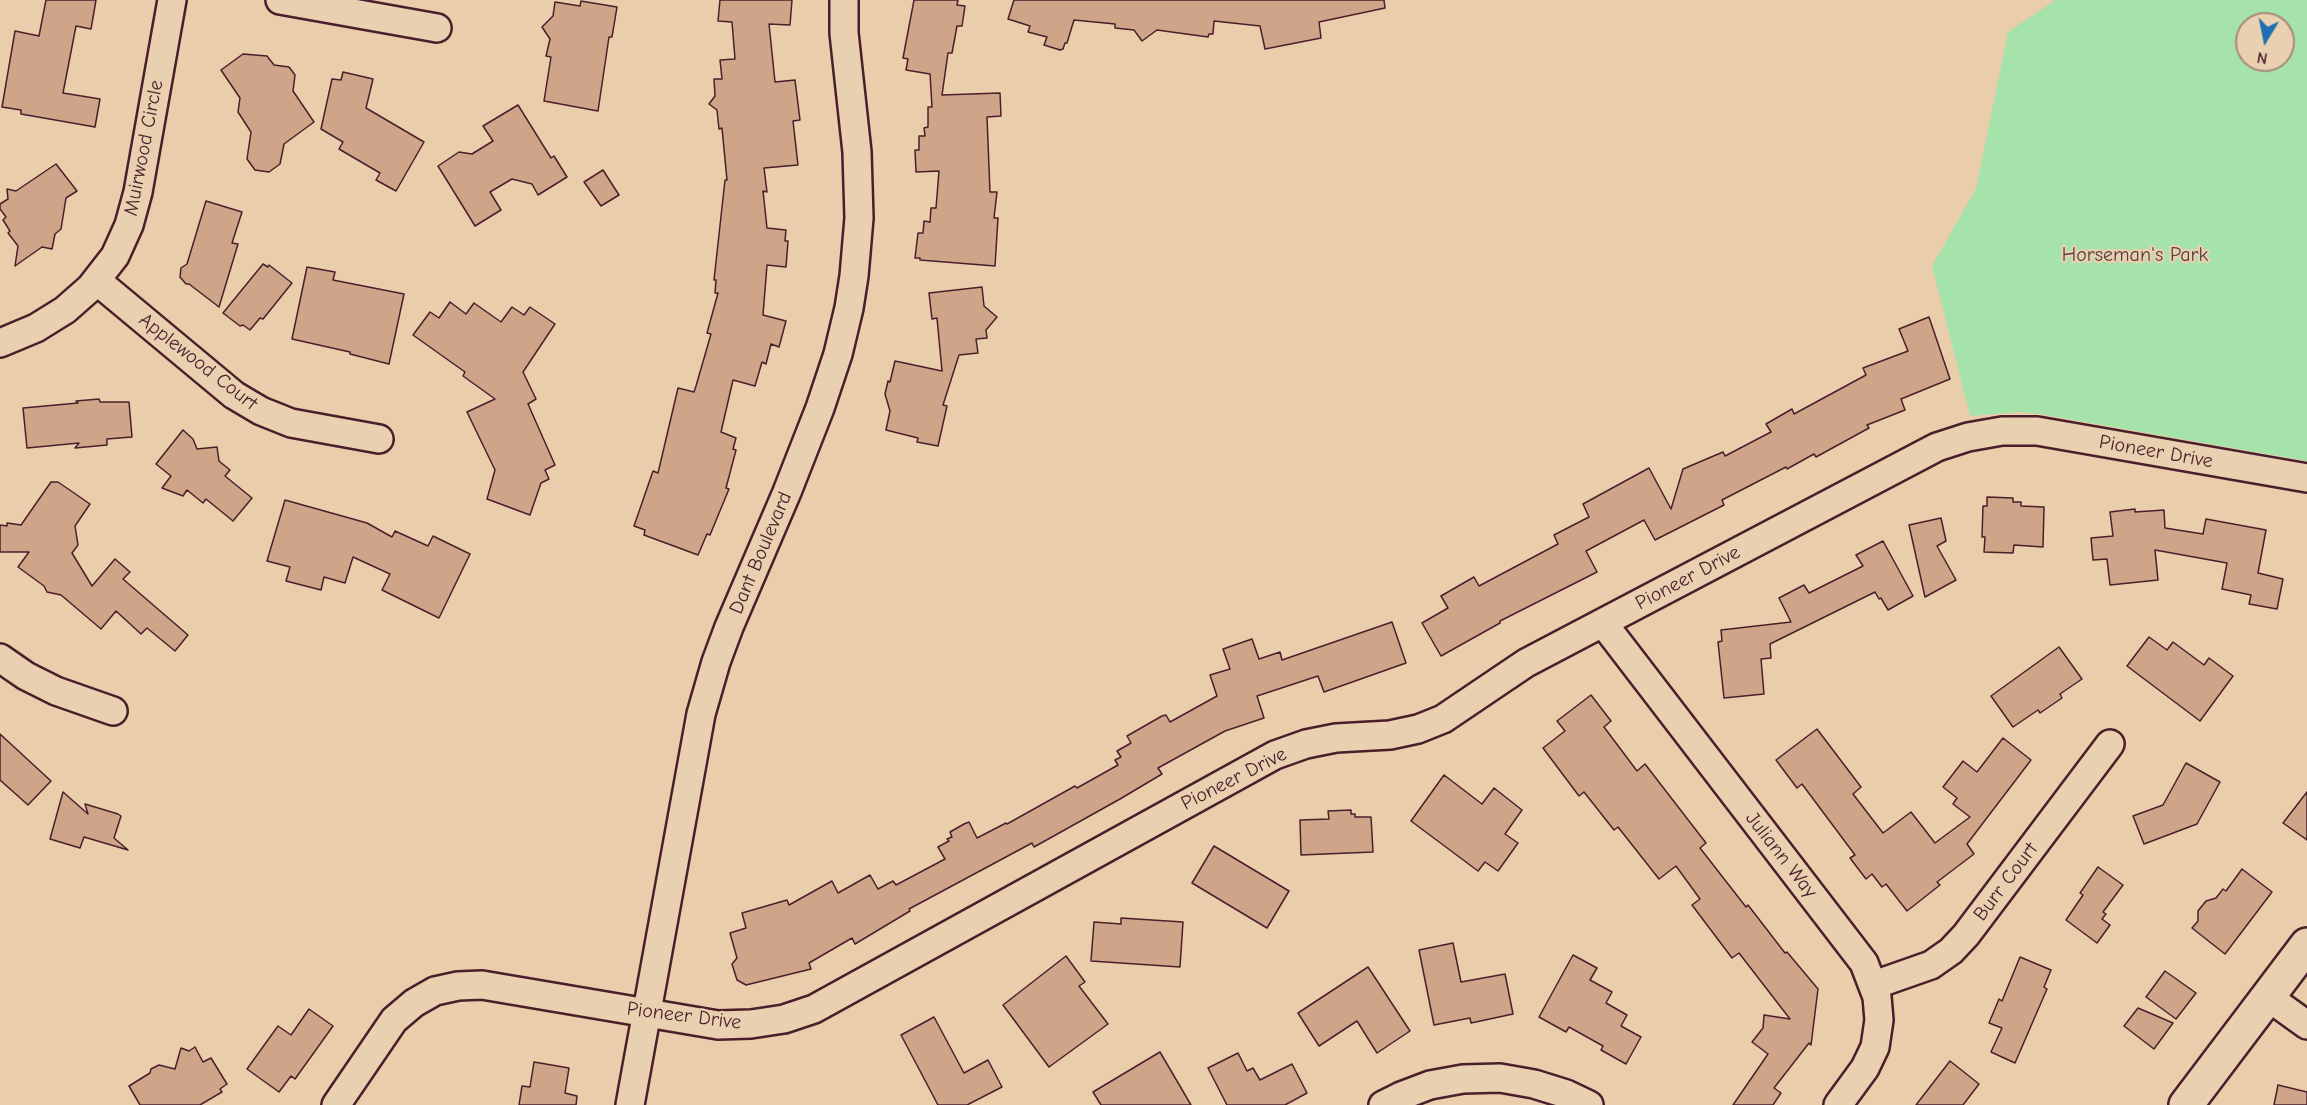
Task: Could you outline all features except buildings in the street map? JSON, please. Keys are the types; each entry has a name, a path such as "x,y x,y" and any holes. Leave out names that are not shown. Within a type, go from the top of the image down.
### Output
{"street":[{"name":"Muirwood Circle","path":"0,343 36,328 65,310 97,281 115,256 129,225 138,192 172,0"},
{"path":"280,0 436,28"},
{"name":"Dant Boulevard","path":"630,1105 704,704 729,627 788,492 820,408 838,354 849,308 858,242 858,196 857,152 844,33 844,0"},
{"name":"Applewood Court","path":"97,281 234,395 261,411 291,423 379,439"},
{"name":"Pioneer Drive","path":"336,1105 394,1020 414,1003 435,991 458,986 482,985 718,1025 752,1024 784,1019 814,1009 1275,755 1306,744 1336,738 1390,735 1418,729 1443,718 1526,663 1937,447 1968,437 2002,431 2037,431 2307,478"},
{"name":"Juliann Way","path":"1603,623 1864,963 1874,985 1879,1020 1875,1047 1865,1068 1838,1105"},
{"path":"0,658 26,676 56,691 113,711"},
{"name":"Burr Court","path":"1874,985 1930,965 1951,951 1966,935 2110,744"},
{"path":"2186,1105 2307,945"},
{"path":"2268,997 2307,1026"},
{"path":"1383,1105 1401,1095 1430,1085 1463,1079 1500,1078 1534,1084 1566,1094 1587,1105"}],"green space":[{"name":"Horseman's Park","path":"2056,0 2307,0 2307,461 2040,414 2021,412 1970,416 1932,266 1976,189 2008,32"}]}
